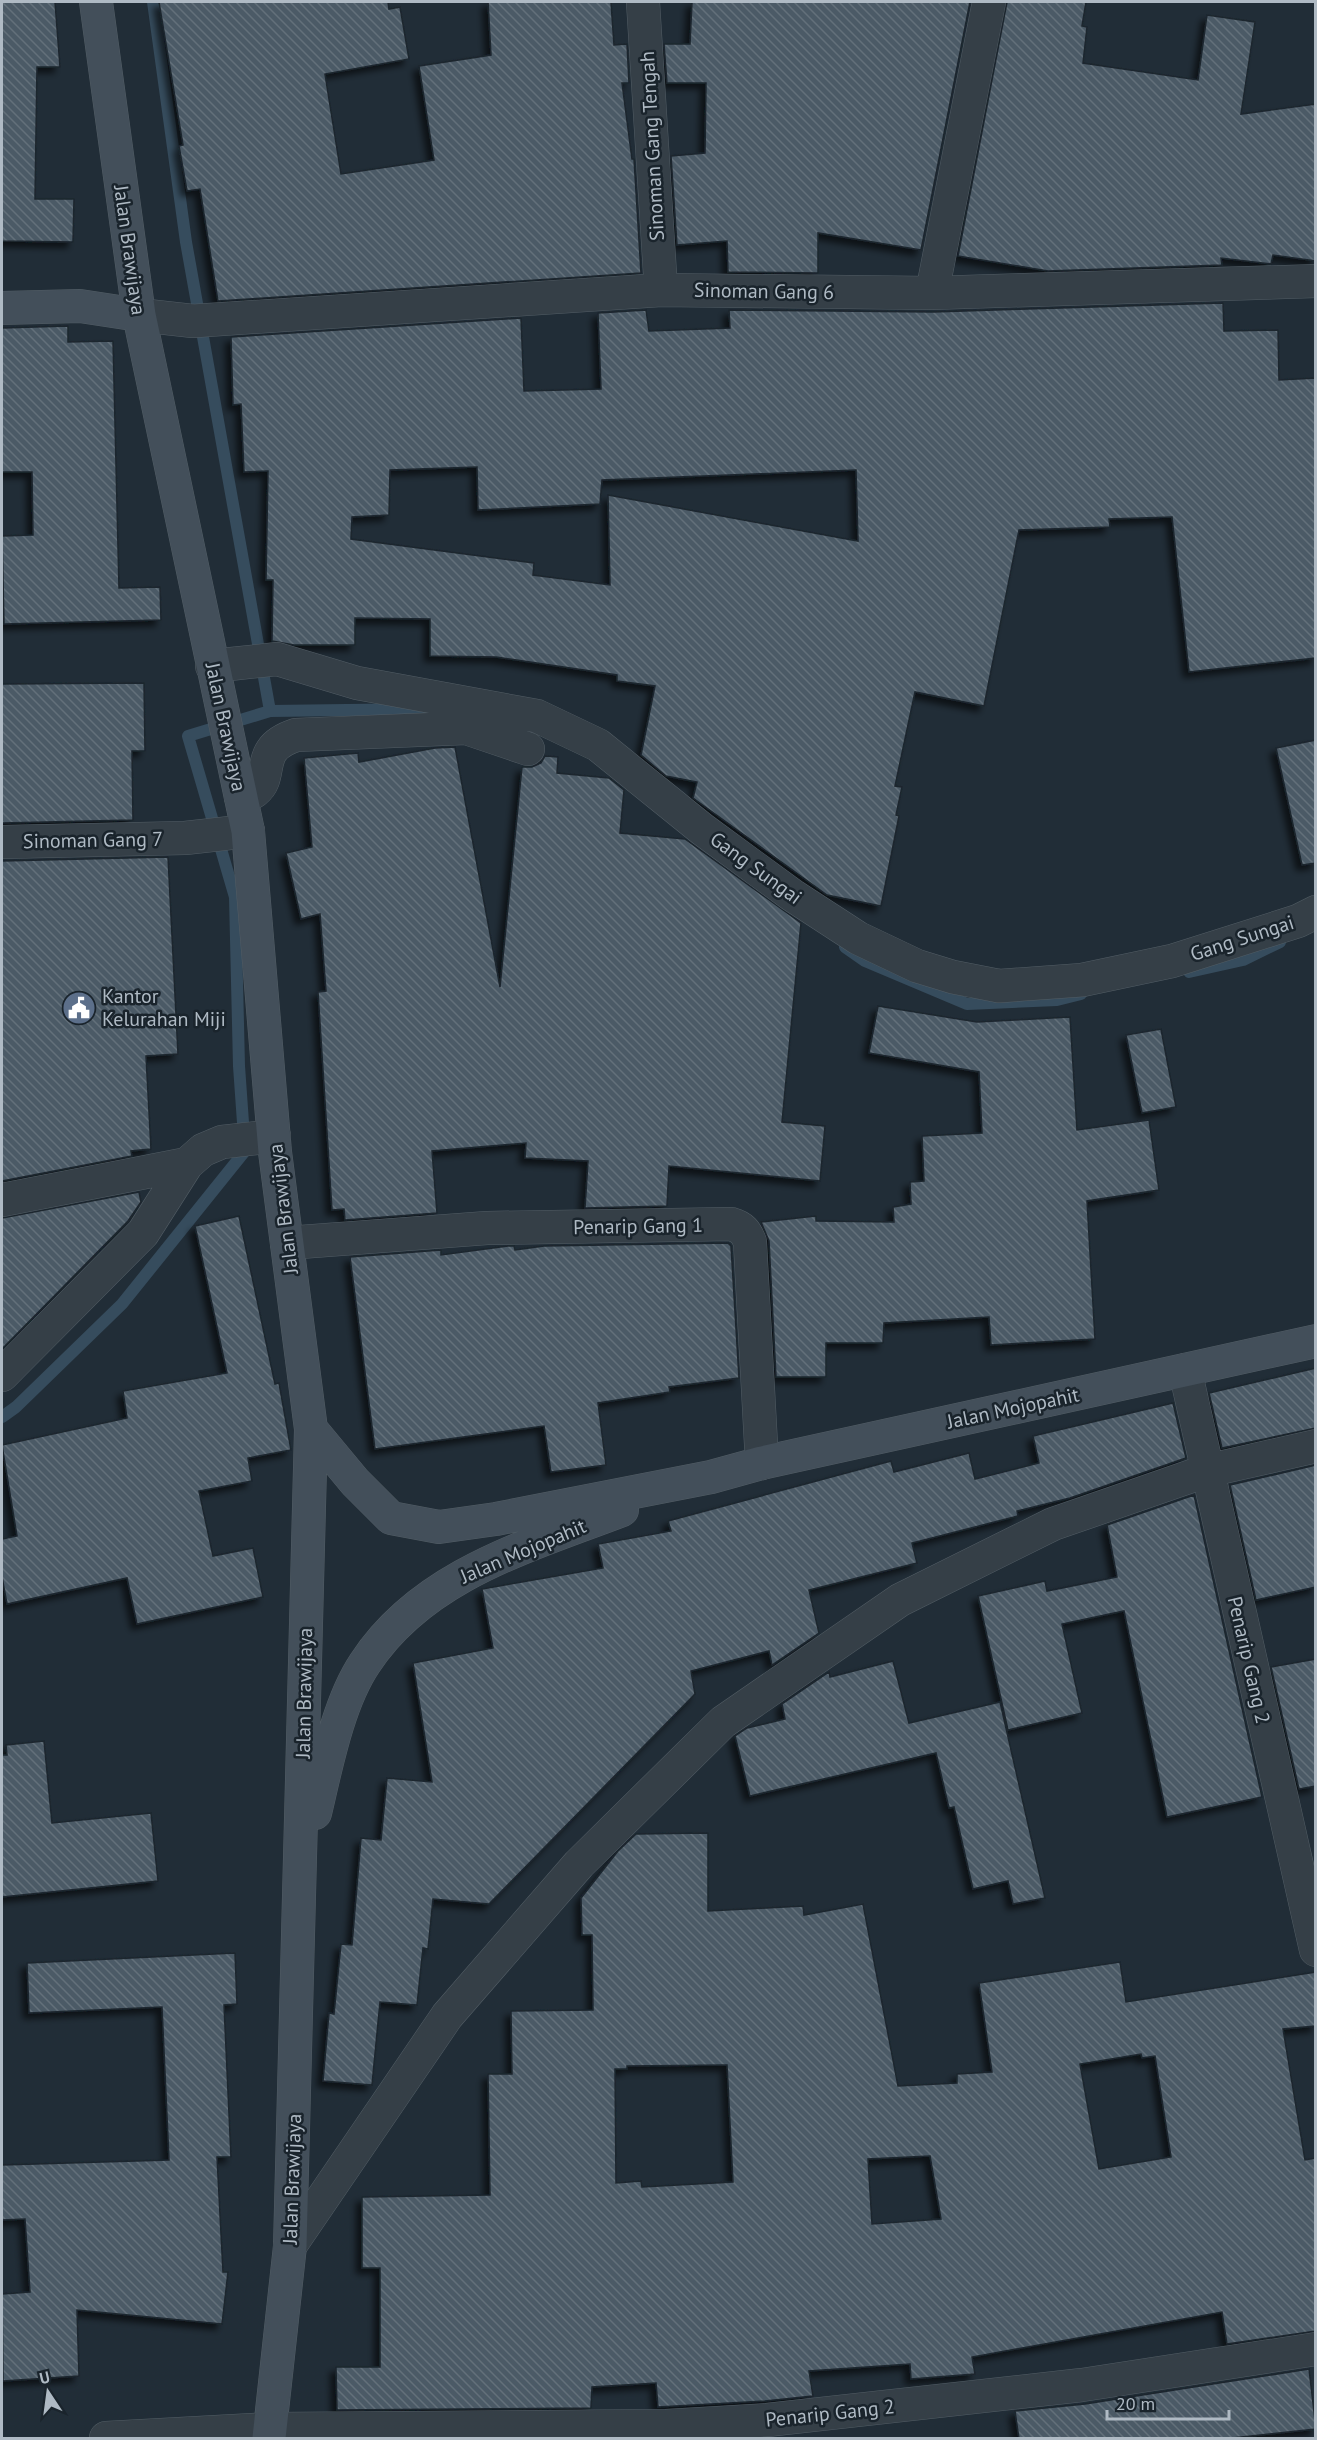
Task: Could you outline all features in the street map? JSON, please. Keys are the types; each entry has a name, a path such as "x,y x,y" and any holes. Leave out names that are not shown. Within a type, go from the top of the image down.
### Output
{"main road":[{"name":"Jalan Brawijaya","path":"96,2 139,315 241,797 248,1139 287,1244 311,1429 290,2246 269,2434"},
{"path":"2,308 80,306 139,315"},
{"name":"Jalan Mojopahit","path":"311,1429 355,1482 391,1518 439,1527 496,1519 711,1477 762,1463 1316,1341"},
{"name":"Jalan Mojopahit","path":"300,1874 337,1724 364,1663 403,1617 448,1583 494,1559 711,1477"}],"street":[{"name":"Sinoman Gang Tengah","path":"643,2 661,290"},
{"path":"932,293 989,2"},
{"name":"Sinoman Gang 6","path":"139,315 204,320 661,290 932,293 1316,281"},
{"name":"Gang Sungai","path":"214,673 263,661 357,683 537,716 598,745 702,829 792,895 858,938 917,966 953,977 999,986 1082,980 1172,961 1298,921 1316,912"},
{"path":"241,797 255,791 260,784 272,749 282,740 296,735 466,728 528,749"},
{"name":"Sinoman Gang 7","path":"2,842 185,838 241,832"},
{"path":"2,1375 143,1233 187,1164 204,1150 248,1139"},
{"path":"2,1200 187,1164"},
{"name":"Penarip Gang 1","path":"287,1244 487,1228 731,1224 740,1227 750,1242 762,1463"},
{"name":"Penarip Gang 2","path":"1185,1370 1316,1950"},
{"path":"290,2246 447,2016 579,1864 723,1722 900,1600 1053,1524 1206,1471 1316,1446"},
{"name":"Penarip Gang 2","path":"106,2439 666,2426 767,2420 1082,2385 1316,2349"}],"building":[{"path":"2,2 55,2 60,67 37,67 35,199 74,199 73,242 2,241"},
{"path":"159,2 388,2 389,9 400,7 409,59 325,74 341,174 434,160 419,66 491,55 488,2 611,2 614,45 627,44 629,83 622,83 632,159 634,159 641,273 218,301 200,189 187,191 179,146 183,145"},
{"path":"692,2 970,2 921,250 818,233 818,273 728,272 727,241 677,245 671,156 705,153 706,83 667,83 664,44 690,44"},
{"path":"1007,2 1086,2 1082,26 1087,27 1083,63 1198,80 1207,15 1255,22 1241,114 1316,104 1316,261 1273,255 1271,264 1221,258 1222,265 1048,271 958,256"},
{"path":"1223,303 1224,331 1278,330 1279,380 1316,378 1316,658 1189,672 1172,517 1109,519 1110,527 1019,530 984,706 915,692 895,786 902,787 896,815 899,816 881,906 827,895 693,798 697,782 666,776 641,755 655,686 617,681 617,675 496,657 430,656 430,619 355,618 355,645 294,645 272,641 273,580 266,580 268,471 244,472 241,404 233,405 231,337 521,318 524,391 601,389 598,313 646,310 649,331 730,328 729,310 933,312","holes":["477,467 478,510 600,504 602,480 856,470 858,541 608,495 610,585 533,575 534,563 351,539 352,517 389,515 390,470"]},
{"path":"68,326 68,342 113,341 119,588 160,587 161,620 4,624 2,536 33,535 32,472 2,472 2,328"},
{"path":"144,683 145,751 132,751 133,820 2,823 2,684"},
{"path":"1316,740 1316,863 1302,865 1276,748"},
{"path":"455,747 500,987 522,767 532,767 541,763 545,756 558,757 557,773 609,778 624,790 620,833 685,839 801,923 782,1122 825,1126 820,1181 669,1166 667,1206 585,1208 588,1161 525,1158 526,1143 432,1151 437,1213 345,1220 344,1209 332,1210 318,992 326,991 320,914 301,919 286,853 312,847 304,758 358,753 359,762 435,748"},
{"path":"168,857 178,1054 146,1056 151,1149 131,1151 132,1156 2,1181 2,861"},
{"path":"878,1006 977,1022 1070,1017 1077,1130 1149,1120 1159,1190 1087,1201 1095,1339 991,1345 989,1317 884,1323 883,1343 826,1343 826,1377 776,1377 769,1241 761,1222 816,1216 816,1221 894,1222 893,1207 911,1204 910,1182 924,1181 922,1136 982,1133 979,1072 869,1053"},
{"path":"1161,1029 1176,1107 1142,1113 1126,1035"},
{"path":"139,1192 141,1202 128,1221 2,1349 2,1218"},
{"path":"239,1216 275,1384 279,1383 291,1450 248,1458 252,1481 199,1491 213,1556 253,1548 263,1597 137,1624 127,1578 7,1604 2,1577 2,1539 17,1536 2,1445 127,1418 123,1391 227,1373 195,1226"},
{"path":"728,1243 731,1246 739,1378 669,1387 670,1392 598,1403 606,1465 551,1472 544,1426 375,1449 350,1257 441,1250 441,1255 508,1246 514,1246 515,1250 544,1246"},
{"path":"1316,1368 1316,1428 1222,1448 1209,1393"},
{"path":"1173,1403 1186,1458 1070,1498 1017,1511 1018,1516 912,1543 917,1563 809,1590 819,1633 772,1665 769,1651 691,1671 695,1694 489,1904 433,1899 428,1949 423,1948 417,2005 380,2002 372,2085 323,2081 329,2013 334,2014 341,1944 352,1945 361,1838 381,1840 387,1778 432,1782 413,1663 493,1648 482,1589 603,1568 598,1544 671,1531 668,1521 891,1461 894,1472 969,1453 975,1479 1039,1463 1033,1436"},
{"path":"1316,1465 1316,1587 1256,1600 1230,1485"},
{"path":"1194,1495 1262,1797 1167,1817 1124,1611 1062,1624 1082,1713 1008,1730 978,1596 1045,1581 1047,1591 1117,1577 1107,1525"},
{"path":"1316,1659 1316,1786 1299,1789 1271,1667"},
{"path":"893,1661 909,1723 1000,1702 1045,1898 1013,1904 1008,1881 973,1889 954,1807 949,1808 936,1753 750,1796 735,1736 747,1728 785,1719 782,1704 829,1672 830,1677"},
{"path":"44,1741 52,1823 151,1813 158,1881 2,1897 2,1755 7,1755 6,1745"},
{"path":"708,1833 708,1911 803,1906 804,1915 863,1904 898,2086 957,2083 957,2074 992,2072 979,1983 1120,1962 1126,2002 1316,1972 1316,2026 1283,2029 1305,2160 1316,2158 1316,2331 1227,2344 1222,2312 972,2357 975,2374 911,2379 910,2364 809,2371 813,2396 658,2407 656,2383 592,2387 591,2408 337,2410 336,2367 380,2367 380,2268 362,2268 362,2197 490,2195 488,2074 512,2074 511,2011 593,2010 592,1935 582,1935 581,1898 618,1851 636,1834","holes":["1141,2054 1142,2058 1155,2056 1171,2157 1099,2169 1080,2064","727,2065 733,2182 642,2187 641,2181 616,2183 615,2069 627,2069 627,2066","930,2156 941,2219 872,2224 868,2159"]},
{"path":"235,1953 237,2004 224,2005 231,2157 217,2157 223,2272 228,2272 222,2324 77,2310 79,2376 3,2381 2,2294 30,2292 25,2219 2,2220 2,2165 169,2160 162,2007 29,2013 27,1963"},
{"path":"1309,2369 1316,2429 1223,2439 1019,2439 1015,2411 1085,2404"}],"waterway":[{"path":"153,2 186,242 270,711"},
{"path":"2,1417 16,1407 122,1304 245,1151 239,1066 235,897 188,736 270,711 424,709"},
{"path":"1189,972 1243,960 1280,942"},
{"path":"845,947 865,961 967,1004 1057,1000 1081,994"}],"place":[{"name":"Kantor Kelurahan Miji","path":"79,1008"}]}
